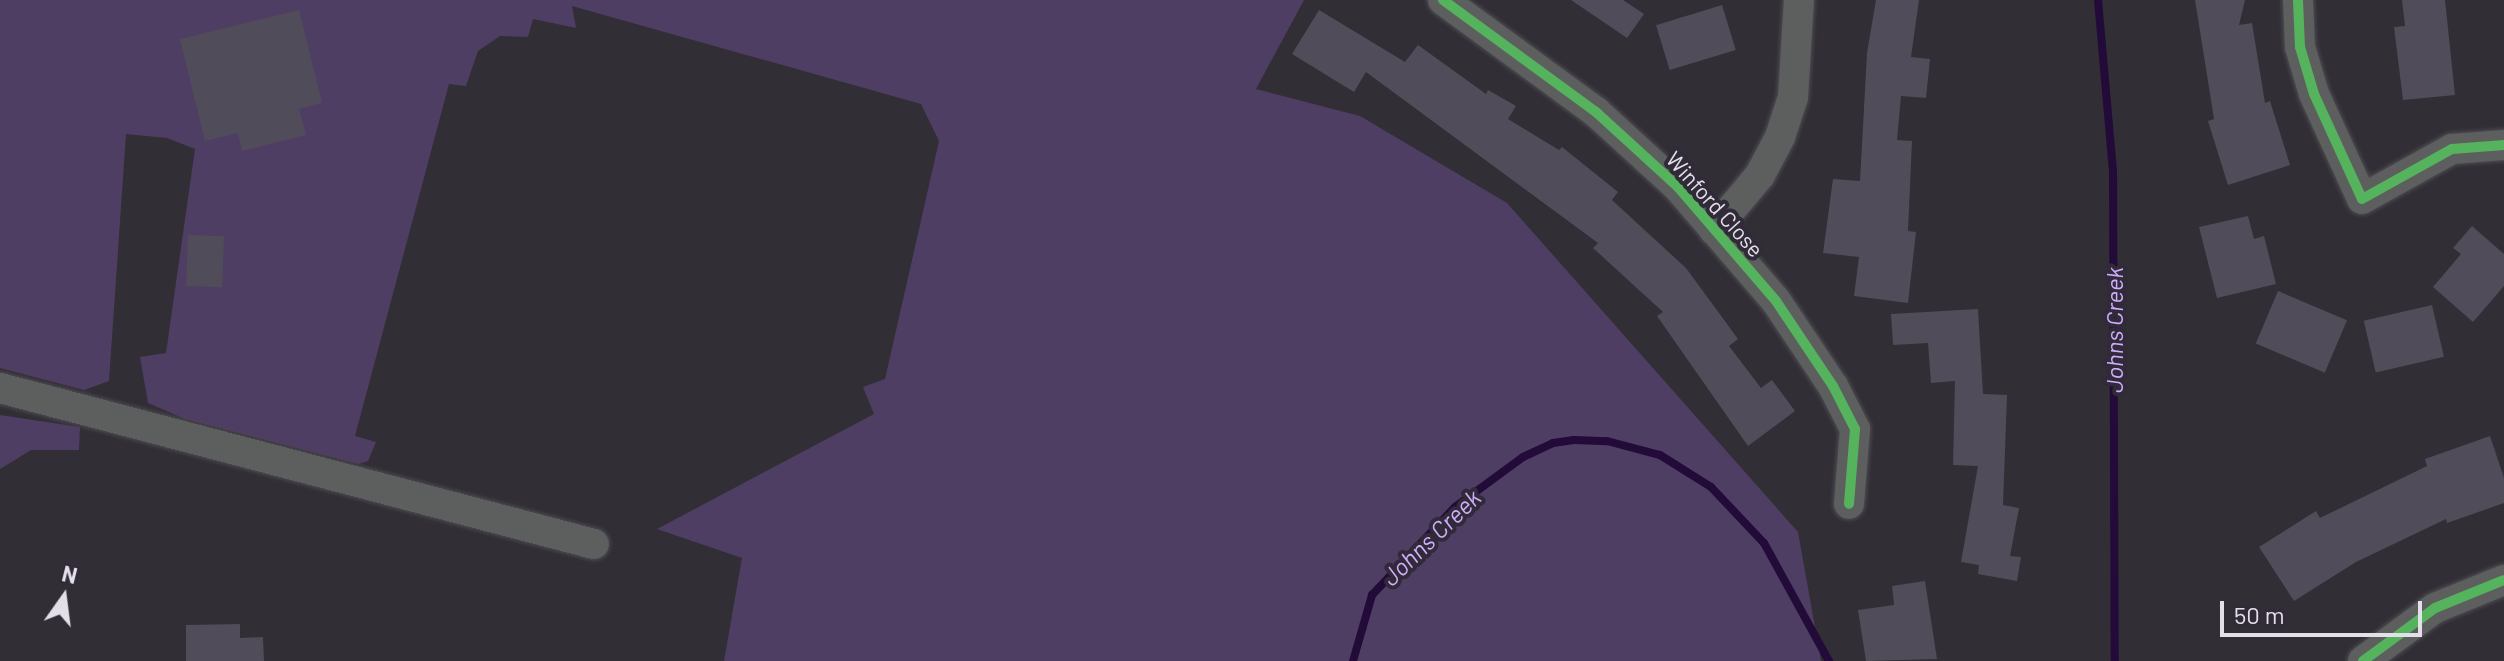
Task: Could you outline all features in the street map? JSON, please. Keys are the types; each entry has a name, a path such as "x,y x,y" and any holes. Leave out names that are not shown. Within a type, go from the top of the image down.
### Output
{"street":[{"name":"Winford Close","path":"1443,0 1596,112 1678,187 1776,301 1833,386 1855,429 1849,504"},
{"path":"1714,230 1760,175 1780,137 1793,97 1799,0"},
{"path":"2298,0 2300,47 2314,94 2362,199 2452,149 2504,145"},
{"path":"0,388 594,544"},
{"path":"2363,661 2435,608 2504,580"}],"shaded area":[{"path":"0,0 1304,0 1256,89 1360,116 1507,203 1798,532 1821,661 724,661 742,558 657,529 874,414 863,387 885,379 939,141 921,104 572,6 576,28 533,19 528,37 500,36 478,51 466,86 449,84 355,436 376,442 368,461 358,464 185,419 148,403 140,357 166,353 195,149 167,138 126,134 109,381 84,390 0,368"},
{"path":"0,415 80,427 79,450 31,450 0,469"}],"building":[{"path":"1571,0 1623,0 1644,14 1627,38"},
{"path":"1876,0 1919,0 1911,57 1930,59 1926,98 1901,96 1897,140 1912,141 1908,231 1916,232 1908,303 1854,296 1859,257 1823,253 1833,179 1860,181 1867,53"},
{"path":"2195,0 2245,0 2239,25 2252,23 2265,103 2270,101 2290,165 2228,185 2208,121 2214,119"},
{"path":"2402,0 2445,0 2455,95 2403,100 2394,27 2405,26"},
{"path":"1722,5 1736,50 1670,70 1656,25"},
{"path":"299,10 322,103 299,109 306,135 242,151 238,133 205,141 180,39"},
{"path":"1319,10 1405,62 1418,45 1486,94 1488,90 1516,106 1508,119 1559,150 1562,147 1618,192 1612,200 1686,268 1738,339 1729,346 1761,388 1772,380 1795,411 1748,446 1657,316 1663,312 1593,248 1598,243 1366,72 1354,92 1292,54"},
{"path":"2248,216 2254,239 2264,236 2276,284 2217,298 2199,227"},
{"path":"2472,226 2504,254 2504,286 2473,322 2433,287 2461,254 2453,248"},
{"path":"188,235 224,236 222,287 186,286"},
{"path":"2278,291 2347,320 2325,373 2256,343"},
{"path":"2432,305 2444,357 2376,372 2364,321"},
{"path":"1978,309 1983,394 2007,395 2003,505 2019,508 2010,556 2021,557 2017,581 1978,574 1979,565 1961,562 1978,466 1953,465 1955,381 1931,383 1928,343 1893,345 1891,314"},
{"path":"2490,436 2504,478 2504,503 2447,523 2446,519 2356,562 2294,601 2259,547 2316,511 2320,518 2427,466 2425,459"},
{"path":"1925,581 1937,659 1866,661 1858,610 1894,605 1892,586"},
{"path":"240,624 240,638 263,637 264,661 186,661 186,625"}],"waterway":[{"name":"Johns Creek","path":"2098,0 2113,170 2115,661"},
{"name":"Johns Creek","path":"1353,661 1372,595 1455,507 1523,457 1553,443 1574,440 1607,441 1660,455 1711,487 1764,543 1829,661"}],"cycle path":[{"path":"1443,0 1596,112 1678,187 1776,301 1833,386 1855,429 1849,504"},
{"path":"2298,0 2300,47 2314,94 2362,199 2452,149 2504,145"},
{"path":"2363,661 2435,608 2504,580"}]}
